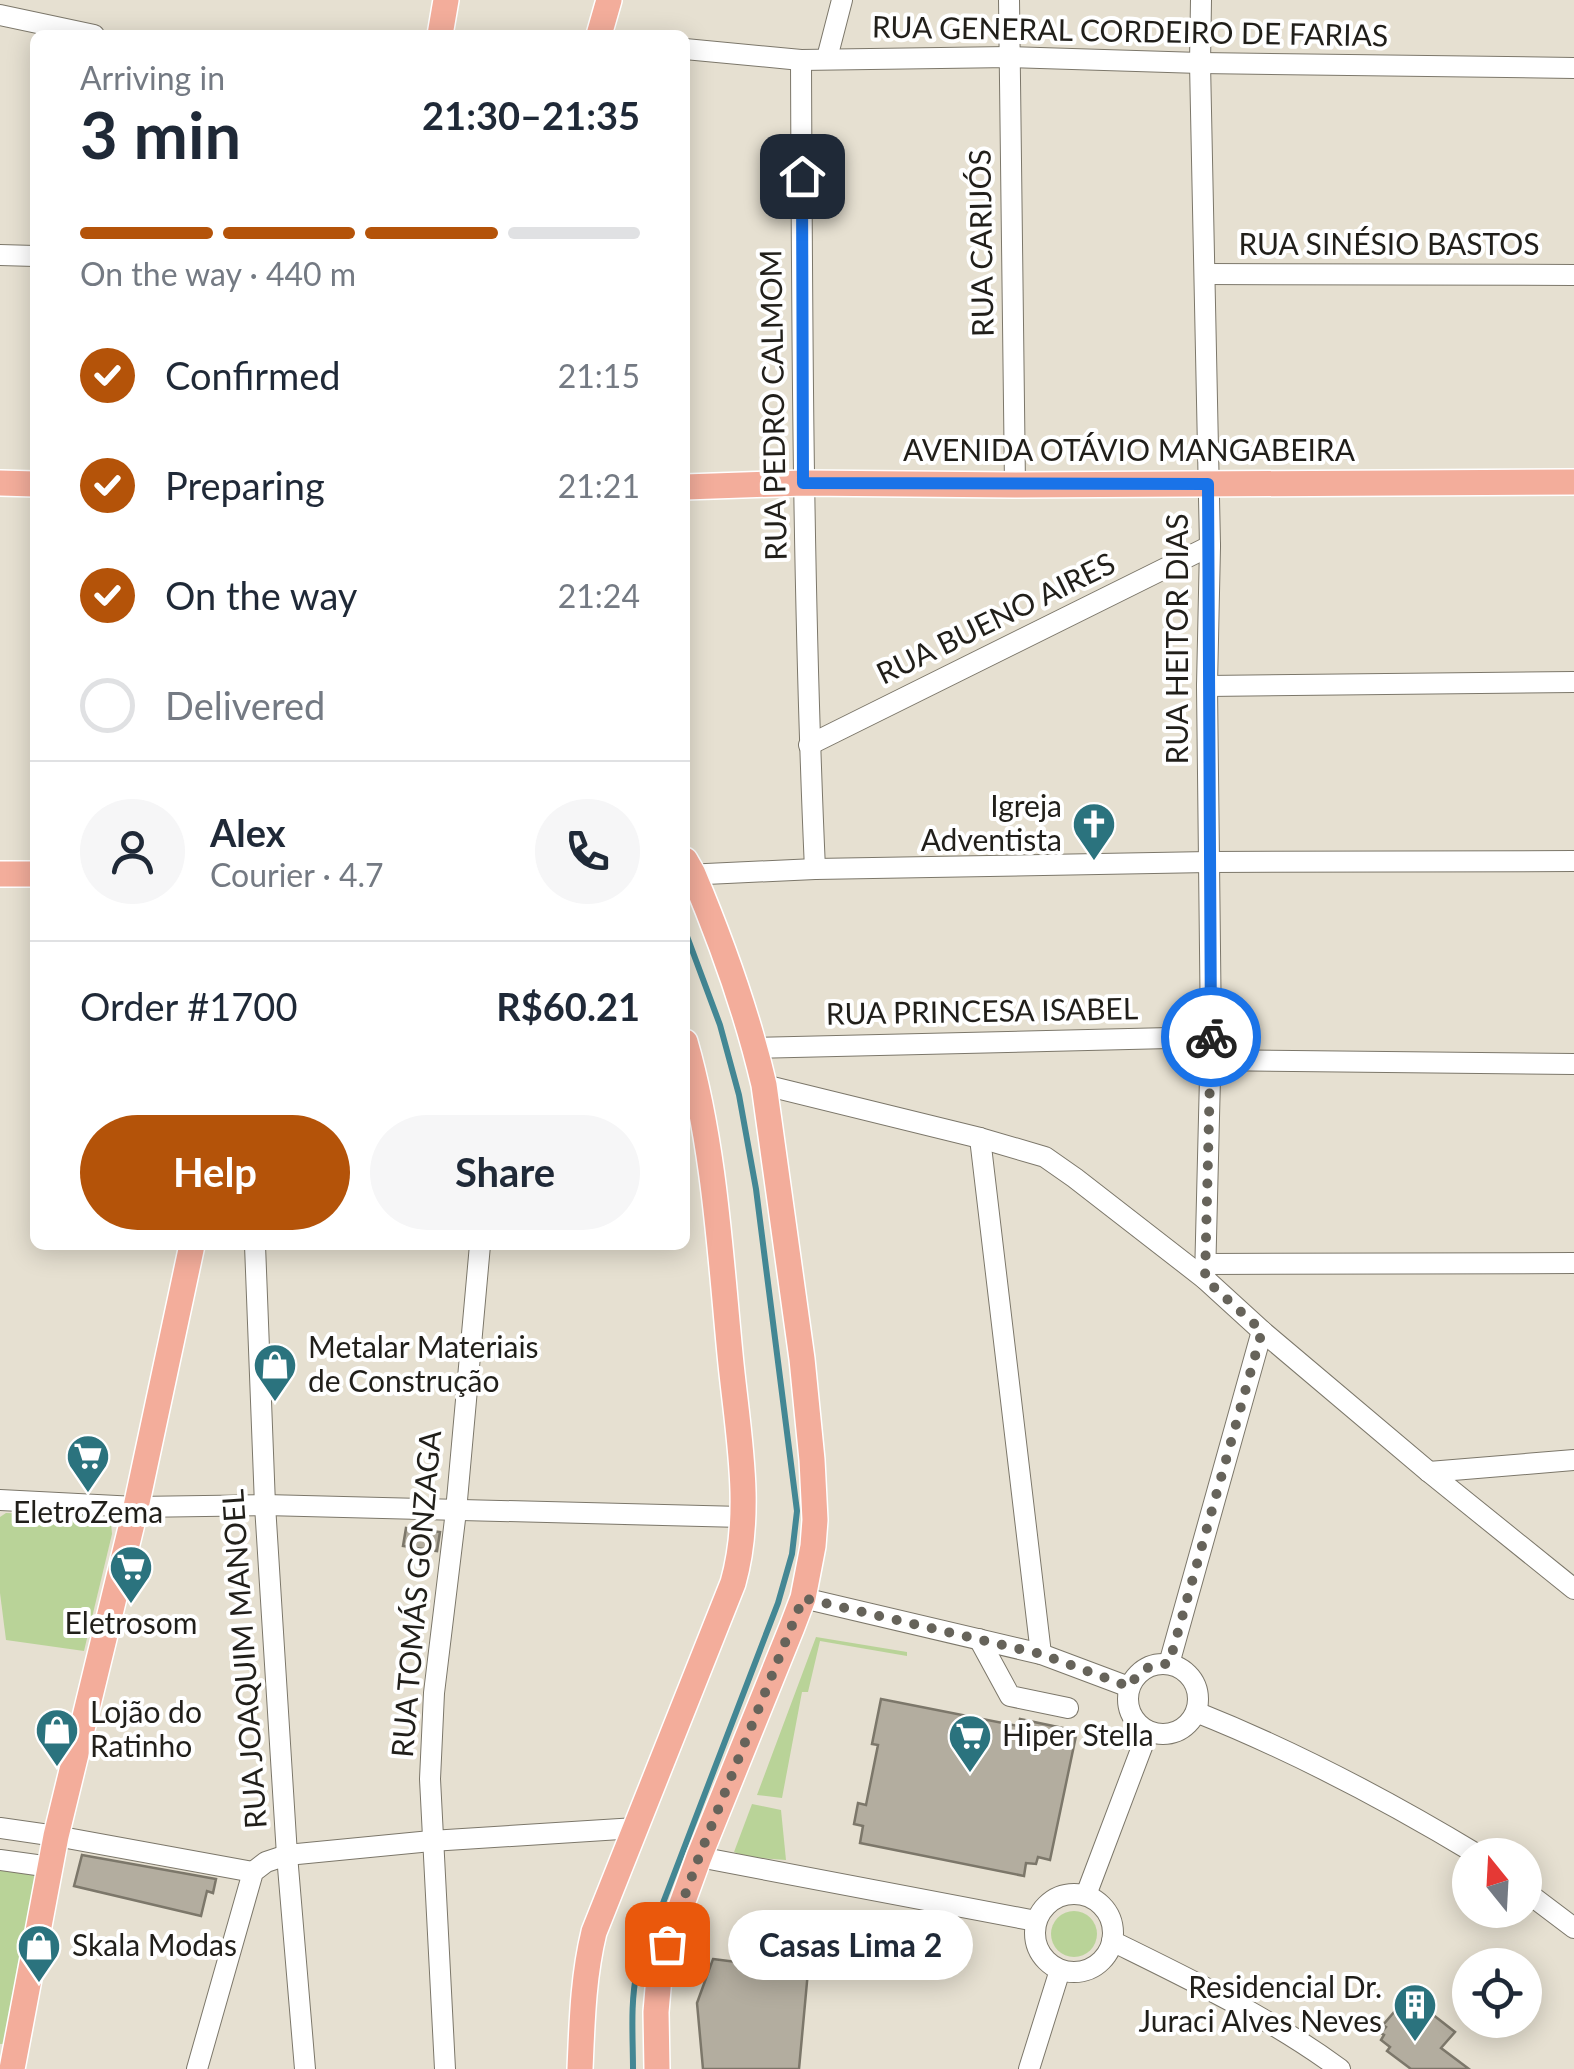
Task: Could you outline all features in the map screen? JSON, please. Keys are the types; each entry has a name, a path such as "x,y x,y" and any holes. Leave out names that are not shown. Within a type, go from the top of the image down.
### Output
{"main road":[{"path":"441,30 446,0"},
{"path":"600,30 609,0"},
{"name":"AVENIDA OTÁVIO MANGABEIRA","path":"690,487 803,483 1574,482"},
{"path":"0,483 30,484"},
{"path":"0,874 30,874"},
{"path":"656,2069 656,2012 667,1944 803,1598 815,1520 802,1358 764,1086 731,968 690,875"},
{"path":"580,2069 588,1955 594,1932 740,1559 742,1481 722,1268 690,1063"},
{"path":"12,2069 56,1836 136,1507 191,1250"}],"street":[{"path":"826,58 842,0"},
{"name":"RUA CARIJÓS","path":"1009,0 1015,485"},
{"name":"RUA HEITOR DIAS","path":"1201,0 1210,546 1211,1037 1205,1271"},
{"path":"0,14 72,30"},
{"name":"RUA GENERAL CORDEIRO DE FARIAS","path":"690,49 801,60 1010,57 1574,68"},
{"name":"RUA PEDRO CALMOM","path":"801,60 803,483 815,870"},
{"path":"0,255 30,256"},
{"name":"RUA SINÉSIO BASTOS","path":"1205,274 1574,275"},
{"name":"RUA BUENO AIRES","path":"810,745 1210,546"},
{"path":"1208,686 1574,682"},
{"path":"690,870 1574,861"},
{"name":"RUA PRINCESA ISABEL","path":"756,1048 1211,1037"},
{"path":"1210,1060 1574,1064"},
{"path":"764,1086 1045,1157 1205,1271 1262,1331 1574,1588"},
{"path":"980,1138 1041,1654"},
{"name":"RUA JOAQUIM MANOEL","path":"255,1250 264,1505 305,2069"},
{"name":"RUA TOMÁS GONZAGA","path":"446,2069 430,1780 434,1694 456,1511 480,1250"},
{"path":"1205,1271 1574,1264"},
{"path":"1169,1664 1262,1331"},
{"path":"1430,1472 1574,1460"},
{"path":"0,1500 136,1507 264,1505 742,1518"},
{"path":"803,1598 1041,1654 1130,1687"},
{"path":"979,1639 1008,1705 1068,1708"},
{"path":"1169,1664 1191,1676 1198,1700 1190,1722 1170,1733 1159,1734 1139,1725 1128,1708 1130,1687 1145,1668 1169,1664"},
{"path":"1196,1712 1333,1774 1452,1840"},
{"path":"1086,1896 1148,1731"},
{"path":"0,1828 253,1872"},
{"path":"197,2069 253,1872 266,1862 287,1855 432,1841 636,1828"},
{"path":"699,1857 1036,1921"},
{"path":"0,1860 51,1868"},
{"path":"1062,1896 1086,1896 1105,1908 1111,1919 1108,1954 1087,1970 1060,1970 1050,1964 1036,1945 1036,1921 1042,1910 1062,1896"},
{"path":"1542,1903 1574,1928"},
{"path":"1112,1941 1250,2010 1340,2069"},
{"path":"1029,2069 1060,1970"}],"green space":[{"path":"6,1513 103,1516 111,1522 112,1534 84,1651 6,1640 0,1593 0,1517"},
{"path":"816,1637 907,1652 907,1656 820,1641 808,1692 802,1692 782,1798 757,1795"},
{"path":"752,1804 781,1810 786,1860 734,1852"},
{"path":"0,1870 41,1875 10,2040 3,2044 0,2044"},
{"path":"1074,1911 1090,1918 1097,1934 1090,1950 1074,1957 1058,1950 1051,1934 1058,1918"}],"building":[{"path":"406,1528 440,1532 437,1551 403,1546"},
{"name":"Hiper Stella","path":"881,1699 1018,1726 1020,1719 1077,1731 1050,1860 1038,1857 1036,1864 1026,1863 1024,1876 860,1843 863,1826 854,1824 858,1803 866,1805 878,1745 872,1744"},
{"path":"82,1855 216,1879 213,1893 207,1891 201,1916 74,1886"},
{"path":"713,1959 808,1971 799,2069 703,2069 697,2003"},
{"name":"Residencial Dr. Juraci Alves Neves","path":"1395,2011 1419,2029 1432,2014 1452,2030 1441,2048 1469,2069 1411,2069 1387,2051 1390,2047 1381,2040 1386,2027 1383,2025"}],"waterway":[{"path":"633,2069 633,1995 642,1953 778,1603 792,1554 797,1511 756,1189 739,1095 720,1025 690,944"}],"way so far":[{"path":"667,1944 803,1598 1041,1654 1130,1687 1145,1668 1169,1664 1262,1331 1205,1279 1211,1037"}],"place":[{"name":"Igreja Adventista","path":"1094,862"},
{"name":"Metalar Materiais de Construção","path":"275,1403"},
{"name":"EletroZema","path":"88,1494"},
{"name":"Eletrosom","path":"131,1605"},
{"name":"Lojão do Ratinho","path":"57,1768"},
{"name":"Hiper Stella","path":"970,1774"},
{"name":"Casas Lima 2","path":"667,1944"},
{"name":"Skala Modas","path":"39,1984"},
{"name":"Residencial Dr. Juraci Alves Neves","path":"1415,2043"}],"route":[{"path":"802,176 803,483 1208,484 1211,1037"}]}
